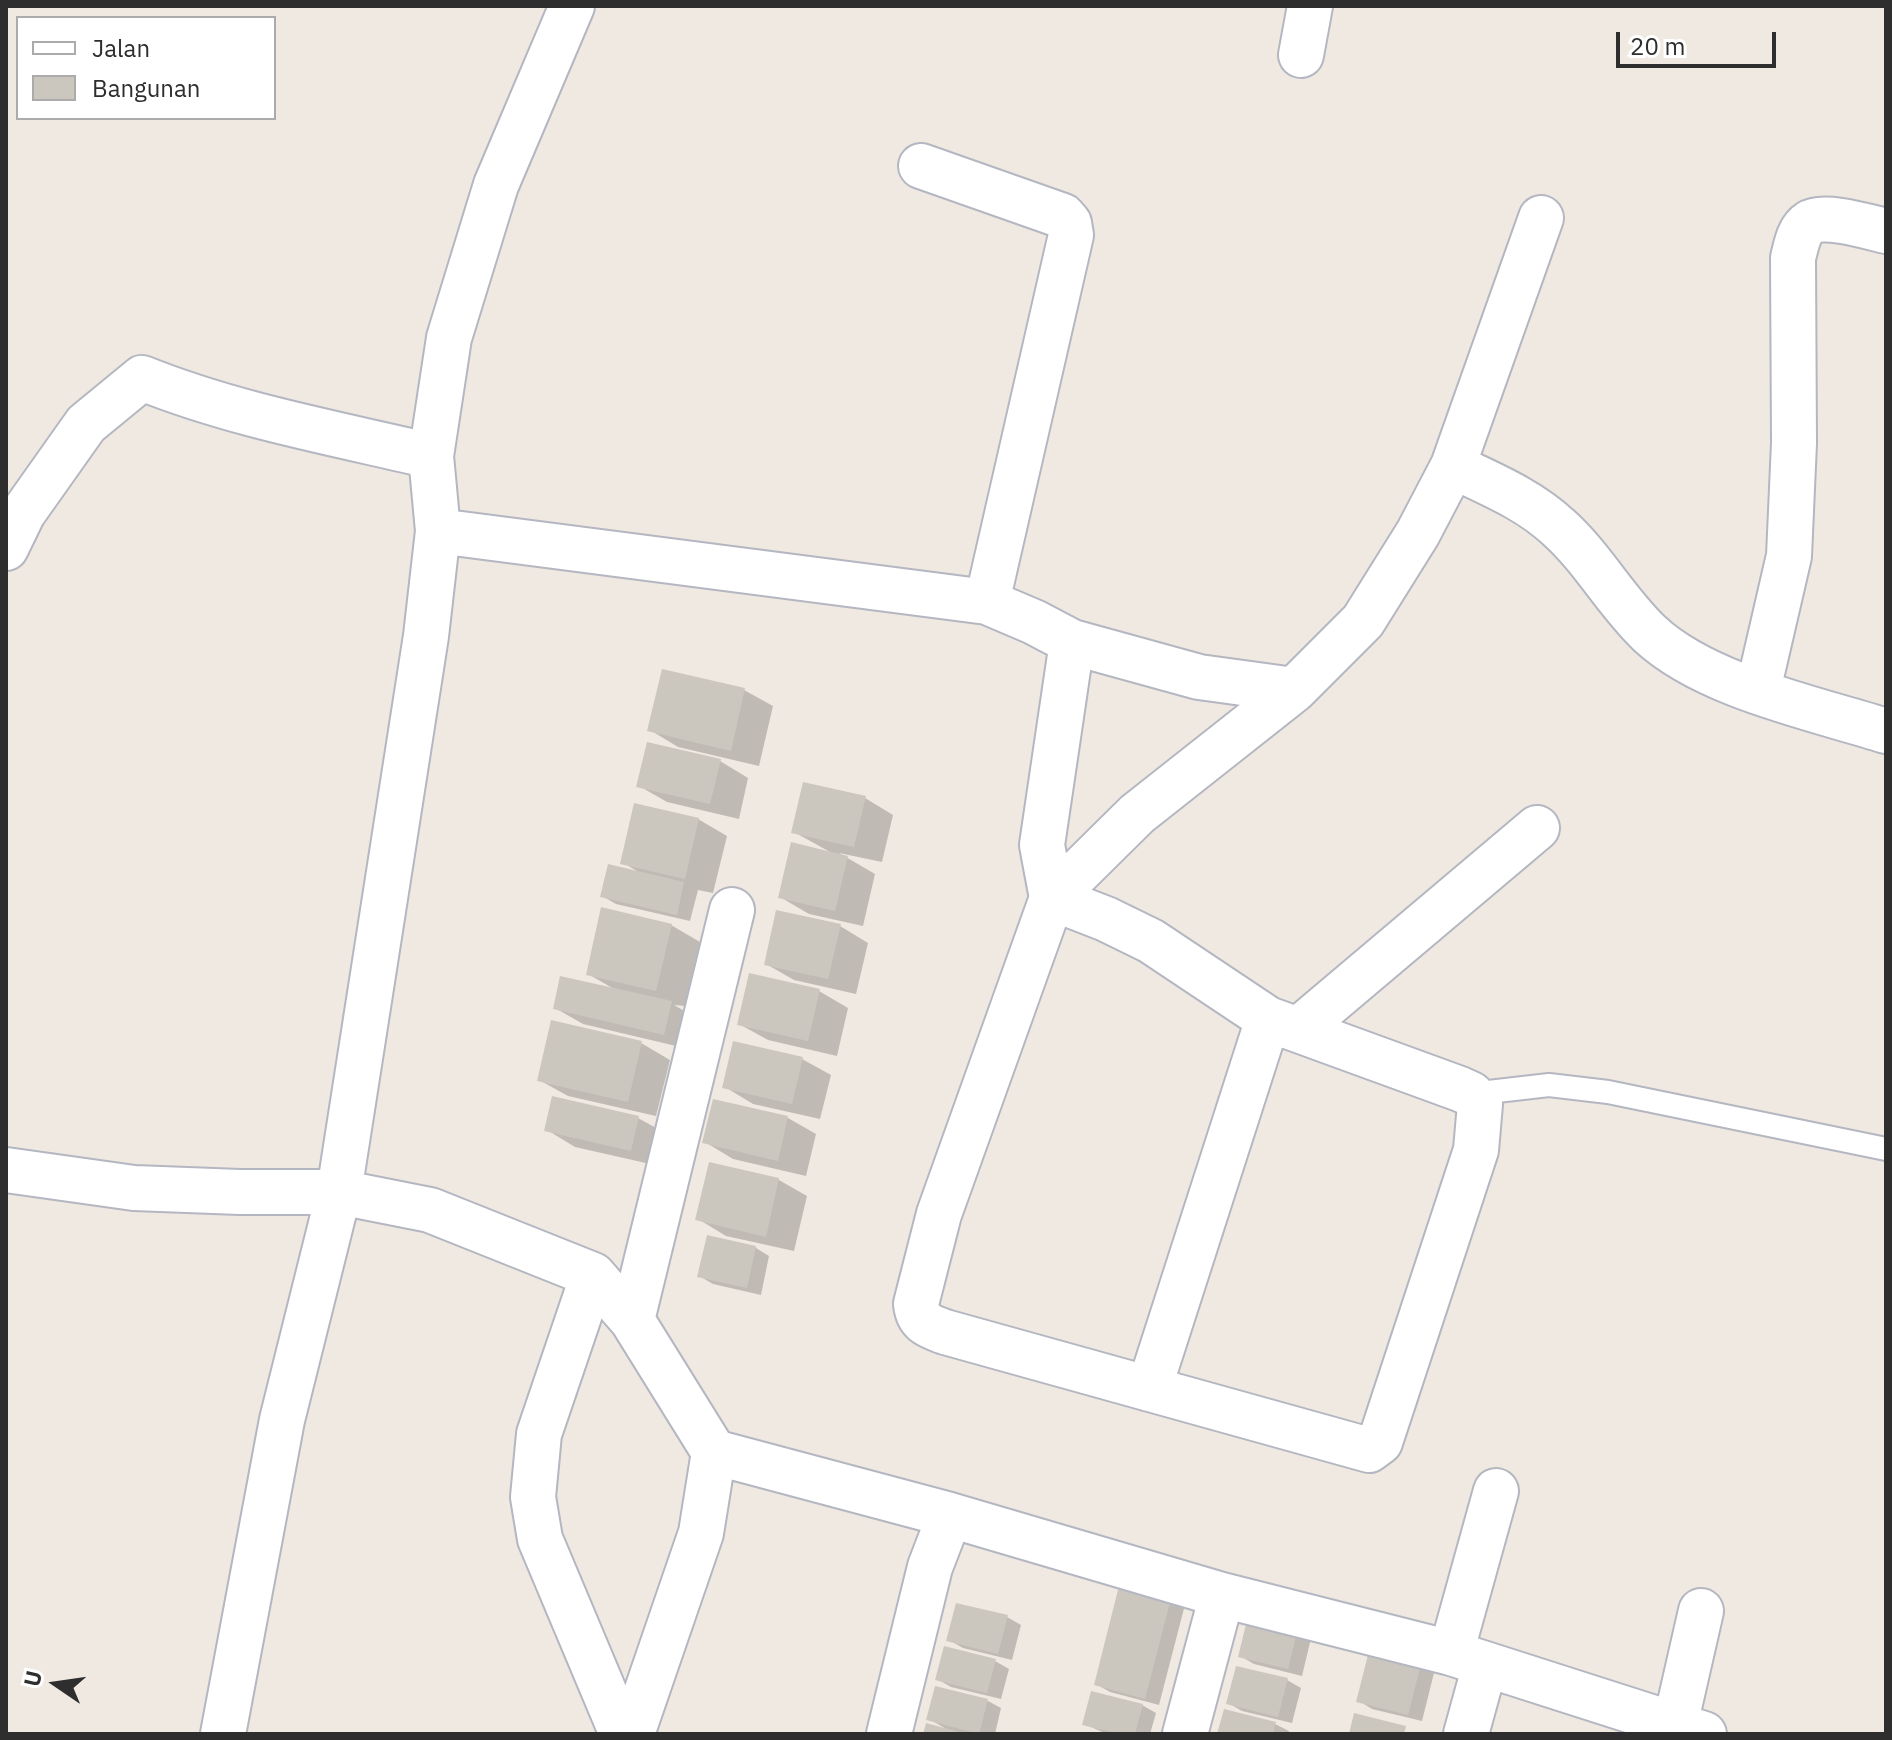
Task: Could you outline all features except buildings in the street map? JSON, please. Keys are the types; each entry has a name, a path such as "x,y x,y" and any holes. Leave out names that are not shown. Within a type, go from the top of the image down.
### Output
{"street":[{"path":"223,1734 282,1420 339,1192 426,636 438,531 431,456 449,338 491,201 572,6"},
{"path":"1301,55 1310,6"},
{"path":"921,166 1063,216 1069,223 1071,235 987,602"},
{"path":"1052,898 1151,941 1284,1024 1471,1094 1480,1104 1476,1150 1377,1446 1366,1450 945,1332 925,1324 917,1315 916,1304 939,1214 1052,898 1137,814 1294,690 1363,621 1418,533 1453,466 1541,218"},
{"path":"1758,690 1789,556 1794,443 1793,258 1806,224 1819,218 1886,231"},
{"path":"12,523 86,424 142,378 184,395 233,409 431,456"},
{"path":"1453,466 1519,497 1559,528 1650,634 1693,665 1758,690 1886,731"},
{"path":"438,531 987,602 1072,642 1199,677 1294,690"},
{"path":"1052,898 1042,845 1072,642"},
{"path":"1149,1389 1284,1024 1537,828"},
{"path":"632,1320 732,910"},
{"path":"6,1170 134,1188 339,1192 430,1210 593,1275 632,1320 714,1452 701,1533 632,1734"},
{"path":"593,1275 539,1434 533,1497 540,1539 622,1734"},
{"path":"714,1452 950,1515 1222,1595 1468,1659 1689,1730 1701,1611"},
{"path":"1466,1734 1468,1659 1496,1491"},
{"path":"889,1734 930,1567 950,1515"},
{"path":"1185,1734 1222,1595"}],"lane":[{"path":"1471,1094 1549,1085 1608,1092 1886,1149"}]}
